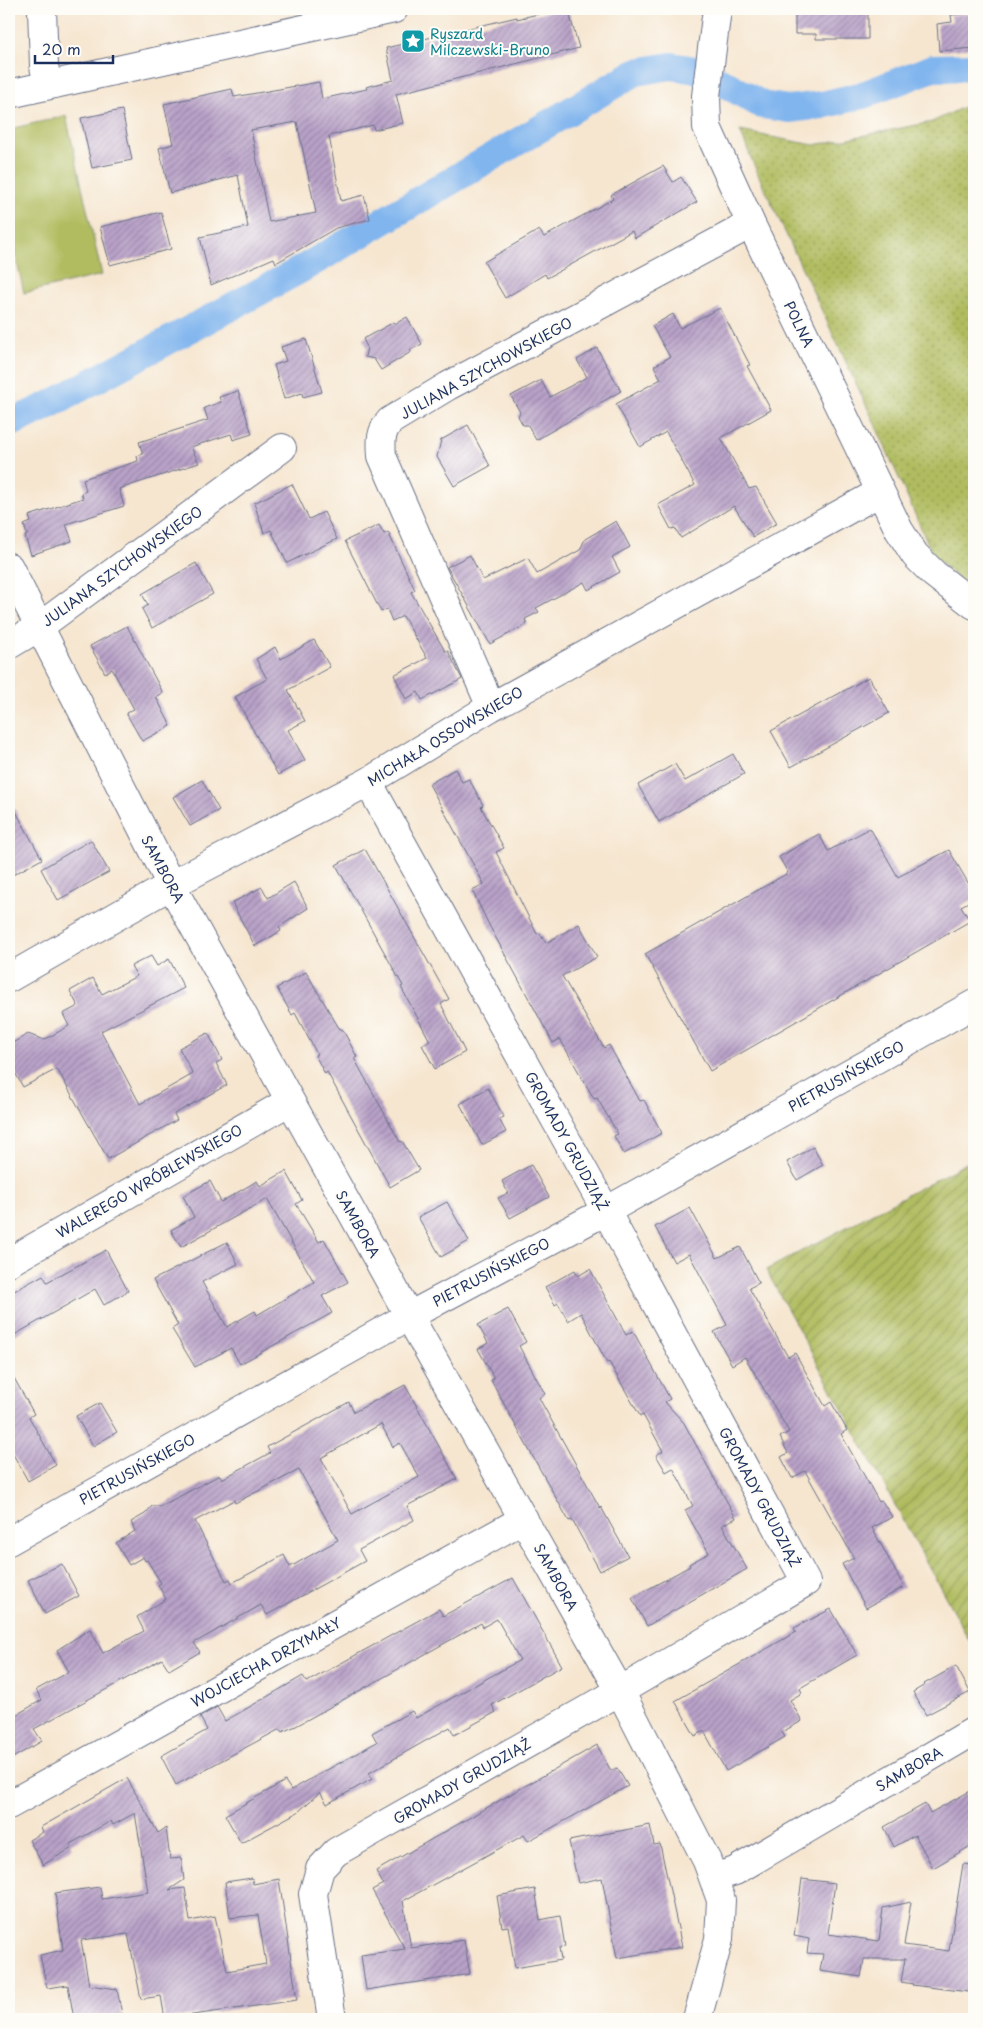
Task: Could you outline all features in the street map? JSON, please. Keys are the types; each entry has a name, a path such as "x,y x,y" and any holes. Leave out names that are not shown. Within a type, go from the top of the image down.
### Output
{"street":[{"path":"42,9 44,66 48,85"},
{"path":"9,94 394,9"},
{"name":"POLNA","path":"717,9 706,96 707,127 751,224 899,530 915,555 934,574 974,605"},
{"name":"JULIANA SZYCHOWSKIEGO","path":"491,707 382,456 380,439 385,428 390,421 448,386 751,224"},
{"name":"JULIANA SZYCHOWSKIEGO","path":"9,645 39,627 282,448"},
{"name":"MICHAŁA OSSOWSKIEGO","path":"9,978 171,885 368,782 491,707 880,492"},
{"name":"SAMBORA","path":"9,567 171,885 409,1316 620,1691 707,1861 720,1900 719,1939 697,2019"},
{"name":"GROMADY GRUDZIĄŻ","path":"332,2019 313,1894 320,1870 336,1852 620,1691 806,1582 606,1211 368,782"},
{"name":"PIETRUSIŃSKIEGO","path":"9,1541 409,1316 606,1211 974,1004"},
{"name":"WALEREGO WRÓBLEWSKIEGO","path":"9,1262 290,1101"},
{"name":"WOJCIECHA DRZYMAŁY","path":"9,1805 524,1519"},
{"name":"SAMBORA","path":"713,1878 735,1871 974,1731"}],"green space":[{"path":"974,102 974,595 933,555 874,422 756,170 740,131 814,145 932,122"},
{"path":"66,116 102,275 24,293 9,226 9,129"},
{"path":"974,1159 974,1649 766,1270"}],"building":[{"path":"559,9 568,9 579,48 396,94 403,123 374,130 373,125 329,136 341,201 364,195 370,219 336,228 276,263 274,258 211,285 200,237 248,227 238,175 170,193 159,148 173,144 164,104 232,89 234,97 319,82 322,99 367,89 366,87 393,80 386,48 517,17 517,19","holes":["297,122 316,213 269,222 251,130"]},
{"path":"795,9 868,9 868,39 816,39 816,34 795,34"},
{"path":"974,13 974,48 939,51 937,24 952,22 951,15"},
{"path":"122,110 132,160 92,168 81,118"},
{"path":"663,166 673,182 681,177 697,202 635,238 632,231 547,278 545,274 505,298 484,262 539,230 544,237 613,199 611,195"},
{"path":"161,212 171,249 110,265 100,227"},
{"path":"720,308 750,365 747,366 771,410 721,438 749,489 756,487 777,523 753,537 734,506 681,538 675,528 671,529 658,505 695,485 666,432 640,447 616,404 661,379 654,366 670,357 652,326 673,314 680,328"},
{"path":"407,317 422,344 381,370 374,359 365,357 367,347 363,339"},
{"path":"306,339 322,392 303,397 302,393 284,399 274,365 286,361 281,347"},
{"path":"597,348 621,391 536,440 528,425 523,425 518,416 520,412 511,396 541,380 550,397 587,377 577,360"},
{"path":"238,391 252,434 233,440 231,434 191,447 199,463 119,489 124,506 66,524 72,541 31,555 25,536 27,535 24,525 31,522 29,516 83,498 81,493 86,491 83,479 138,461 137,456 143,454 139,442 208,420 204,408 221,402 219,397"},
{"path":"468,425 490,466 454,486 437,457 441,440"},
{"path":"292,484 309,519 324,512 337,539 287,563 271,530 264,533 254,503"},
{"path":"616,521 630,547 612,557 620,572 588,590 584,582 536,608 539,612 525,619 527,624 490,644 447,567 470,555 483,580 528,558 537,574 580,550 585,539"},
{"path":"379,525 384,534 388,532 415,590 411,592 445,651 448,651 462,679 422,700 418,692 406,699 394,675 427,658 403,616 392,621 387,609 381,612 345,541"},
{"path":"196,563 213,594 152,628 142,609 148,605 142,594"},
{"path":"127,626 163,693 156,697 171,726 142,741 126,713 134,709 112,669 105,673 90,646"},
{"path":"314,640 330,667 288,690 305,721 288,730 305,760 278,775 235,697 267,679 256,659 275,647 281,659"},
{"path":"869,677 889,713 791,767 771,731"},
{"path":"733,754 744,774 659,822 638,785 675,764 685,781"},
{"path":"455,769 462,782 469,779 483,805 481,807 504,848 496,852 537,934 539,932 546,943 579,924 597,957 562,976 604,1048 609,1045 640,1101 644,1100 662,1133 624,1154 614,1136 618,1134 597,1098 594,1099 560,1039 553,1043 472,890 484,884 429,784"},
{"path":"202,780 219,810 190,826 173,797"},
{"path":"9,799 42,859 9,877"},
{"path":"870,828 898,877 949,850 974,893 974,899 961,906 970,921 710,1071 645,954 788,873 779,857 819,834 828,851"},
{"path":"91,840 109,872 58,900 41,869"},
{"path":"365,849 449,999 441,1004 465,1052 435,1069 422,1045 430,1041 401,987 403,986 336,865"},
{"path":"294,882 308,908 279,927 281,931 255,946 232,903 262,887 268,898"},
{"path":"151,956 157,966 169,959 184,988 101,1031 140,1104 193,1074 179,1048 208,1033 222,1060 216,1063 227,1085 174,1114 177,1120 108,1159 57,1069 23,1087 9,1062 9,1045 28,1034 44,1040 69,1026 63,1014 78,1006 70,991 93,978 102,994 137,976 131,966"},
{"path":"306,972 339,1028 343,1030 357,1057 354,1058 400,1142 402,1141 419,1170 390,1187 327,1072 325,1074 315,1055 317,1054 295,1013 292,1015 277,988"},
{"path":"488,1088 504,1117 499,1119 506,1132 482,1145 460,1104"},
{"path":"813,1147 823,1165 797,1180 787,1162"},
{"path":"531,1165 549,1197 510,1218 498,1198 508,1193 502,1181"},
{"path":"286,1171 302,1200 296,1204 319,1242 324,1239 348,1282 322,1296 332,1313 240,1364 231,1348 195,1367 172,1329 178,1325 153,1280 227,1242 238,1264 202,1282 227,1327 255,1311 257,1315 314,1282 267,1199 181,1247 171,1230 194,1217 183,1196 210,1181 221,1202 257,1181 260,1186"},
{"path":"447,1202 469,1241 441,1257 418,1217"},
{"path":"690,1208 717,1258 740,1247 759,1283 749,1288 788,1357 795,1353 825,1406 831,1402 847,1430 841,1434 879,1502 882,1501 892,1517 872,1528 904,1587 866,1608 842,1564 854,1558 805,1471 792,1478 781,1457 788,1453 780,1437 789,1432 745,1357 732,1365 714,1332 727,1325 689,1254 674,1262 655,1227"},
{"path":"106,1250 128,1291 104,1305 95,1289 9,1338 9,1294 43,1275 47,1282"},
{"path":"590,1269 626,1335 633,1331 670,1399 665,1402 684,1423 736,1518 722,1525 747,1569 647,1626 632,1598 690,1566 689,1564 709,1553 685,1510 693,1506 673,1468 666,1472 656,1455 663,1451 643,1415 640,1416 609,1362 607,1363 581,1313 568,1321 558,1303 555,1305 545,1287 575,1270 578,1276"},
{"path":"508,1309 526,1342 519,1346 545,1394 539,1398 628,1556 600,1571 572,1520 569,1521 523,1439 491,1380 494,1378 478,1349 488,1343 478,1325"},
{"path":"9,1369 34,1414 29,1417 56,1465 28,1481 9,1447"},
{"path":"405,1385 457,1479 407,1506 414,1520 359,1550 365,1561 267,1615 261,1605 194,1643 200,1652 169,1670 162,1659 34,1729 42,1741 9,1760 9,1719 42,1700 36,1690 69,1672 57,1650 90,1629 103,1653 144,1631 137,1617 166,1599 158,1585 161,1583 147,1560 145,1561 143,1557 129,1565 116,1543 135,1531 131,1522 145,1514 152,1506 161,1506 220,1475 222,1479 270,1453 267,1447 349,1402 354,1412","holes":["381,1424 393,1447 400,1443 419,1477 352,1514 321,1458","299,1470 338,1540 290,1567 284,1555 232,1583 230,1579 226,1581 195,1521 234,1500 235,1503"]},
{"path":"100,1403 117,1432 93,1446 76,1416"},
{"path":"62,1564 79,1596 45,1614 28,1580"},
{"path":"513,1578 562,1666 492,1705 496,1712 454,1735 450,1727 369,1773 372,1779 327,1804 320,1792 298,1812 241,1843 225,1815 285,1781 291,1790 377,1742 372,1733 412,1711 416,1718 520,1660 497,1619 483,1627 481,1623 296,1726 282,1732 280,1729 176,1785 161,1756 207,1730 200,1717 217,1707 225,1721 303,1676 307,1682 439,1609 443,1616"},
{"path":"831,1609 857,1655 800,1688 802,1693 790,1700 802,1721 782,1732 785,1737 726,1771 704,1731 695,1736 675,1701 796,1632 794,1628"},
{"path":"956,1666 970,1692 926,1715 913,1692"},
{"path":"597,1745 611,1771 617,1768 628,1786 528,1841 524,1835 403,1901 411,1948 464,1940 470,1974 366,1990 361,1955 405,1949 372,1890 383,1884 376,1871"},
{"path":"127,1778 158,1833 166,1828 170,1859 181,1858 184,1880 169,1890 185,1888 190,1921 215,1916 227,1971 266,1964 258,1915 230,1918 225,1882 252,1878 253,1884 279,1879 297,2000 165,2019 161,1996 141,1999 128,1934 81,1940 89,1985 117,1989 123,2019 74,2019 68,1985 47,1988 40,1955 63,1950 55,1893 100,1887 102,1899 148,1892 135,1813 113,1825 111,1821 70,1844 72,1848 43,1865 29,1840 43,1832 41,1827"},
{"path":"974,1789 974,1844 933,1868 915,1835 894,1847 884,1827 925,1804 930,1813"},
{"path":"650,1825 654,1845 660,1844 682,1947 617,1958 602,1878 578,1883 569,1841"},
{"path":"963,1864 974,1865 974,1959 969,1992 901,1982 905,1959 864,1959 861,1977 820,1971 823,1954 807,1953 809,1939 794,1936 802,1879 835,1883 828,1934 879,1941 883,1908 911,1902 904,1945 949,1951"},
{"path":"535,1889 540,1920 560,1916 565,1947 559,1948 561,1960 515,1968 508,1926 502,1927 497,1896"}],"waterway":[{"path":"9,424 47,406 300,270 636,72 671,66 696,70 722,82 762,105 789,109 822,105 863,95 933,68 974,67"}],"place":[{"name":"Ryszard Milczewski-Bruno","path":"413,41"}]}
